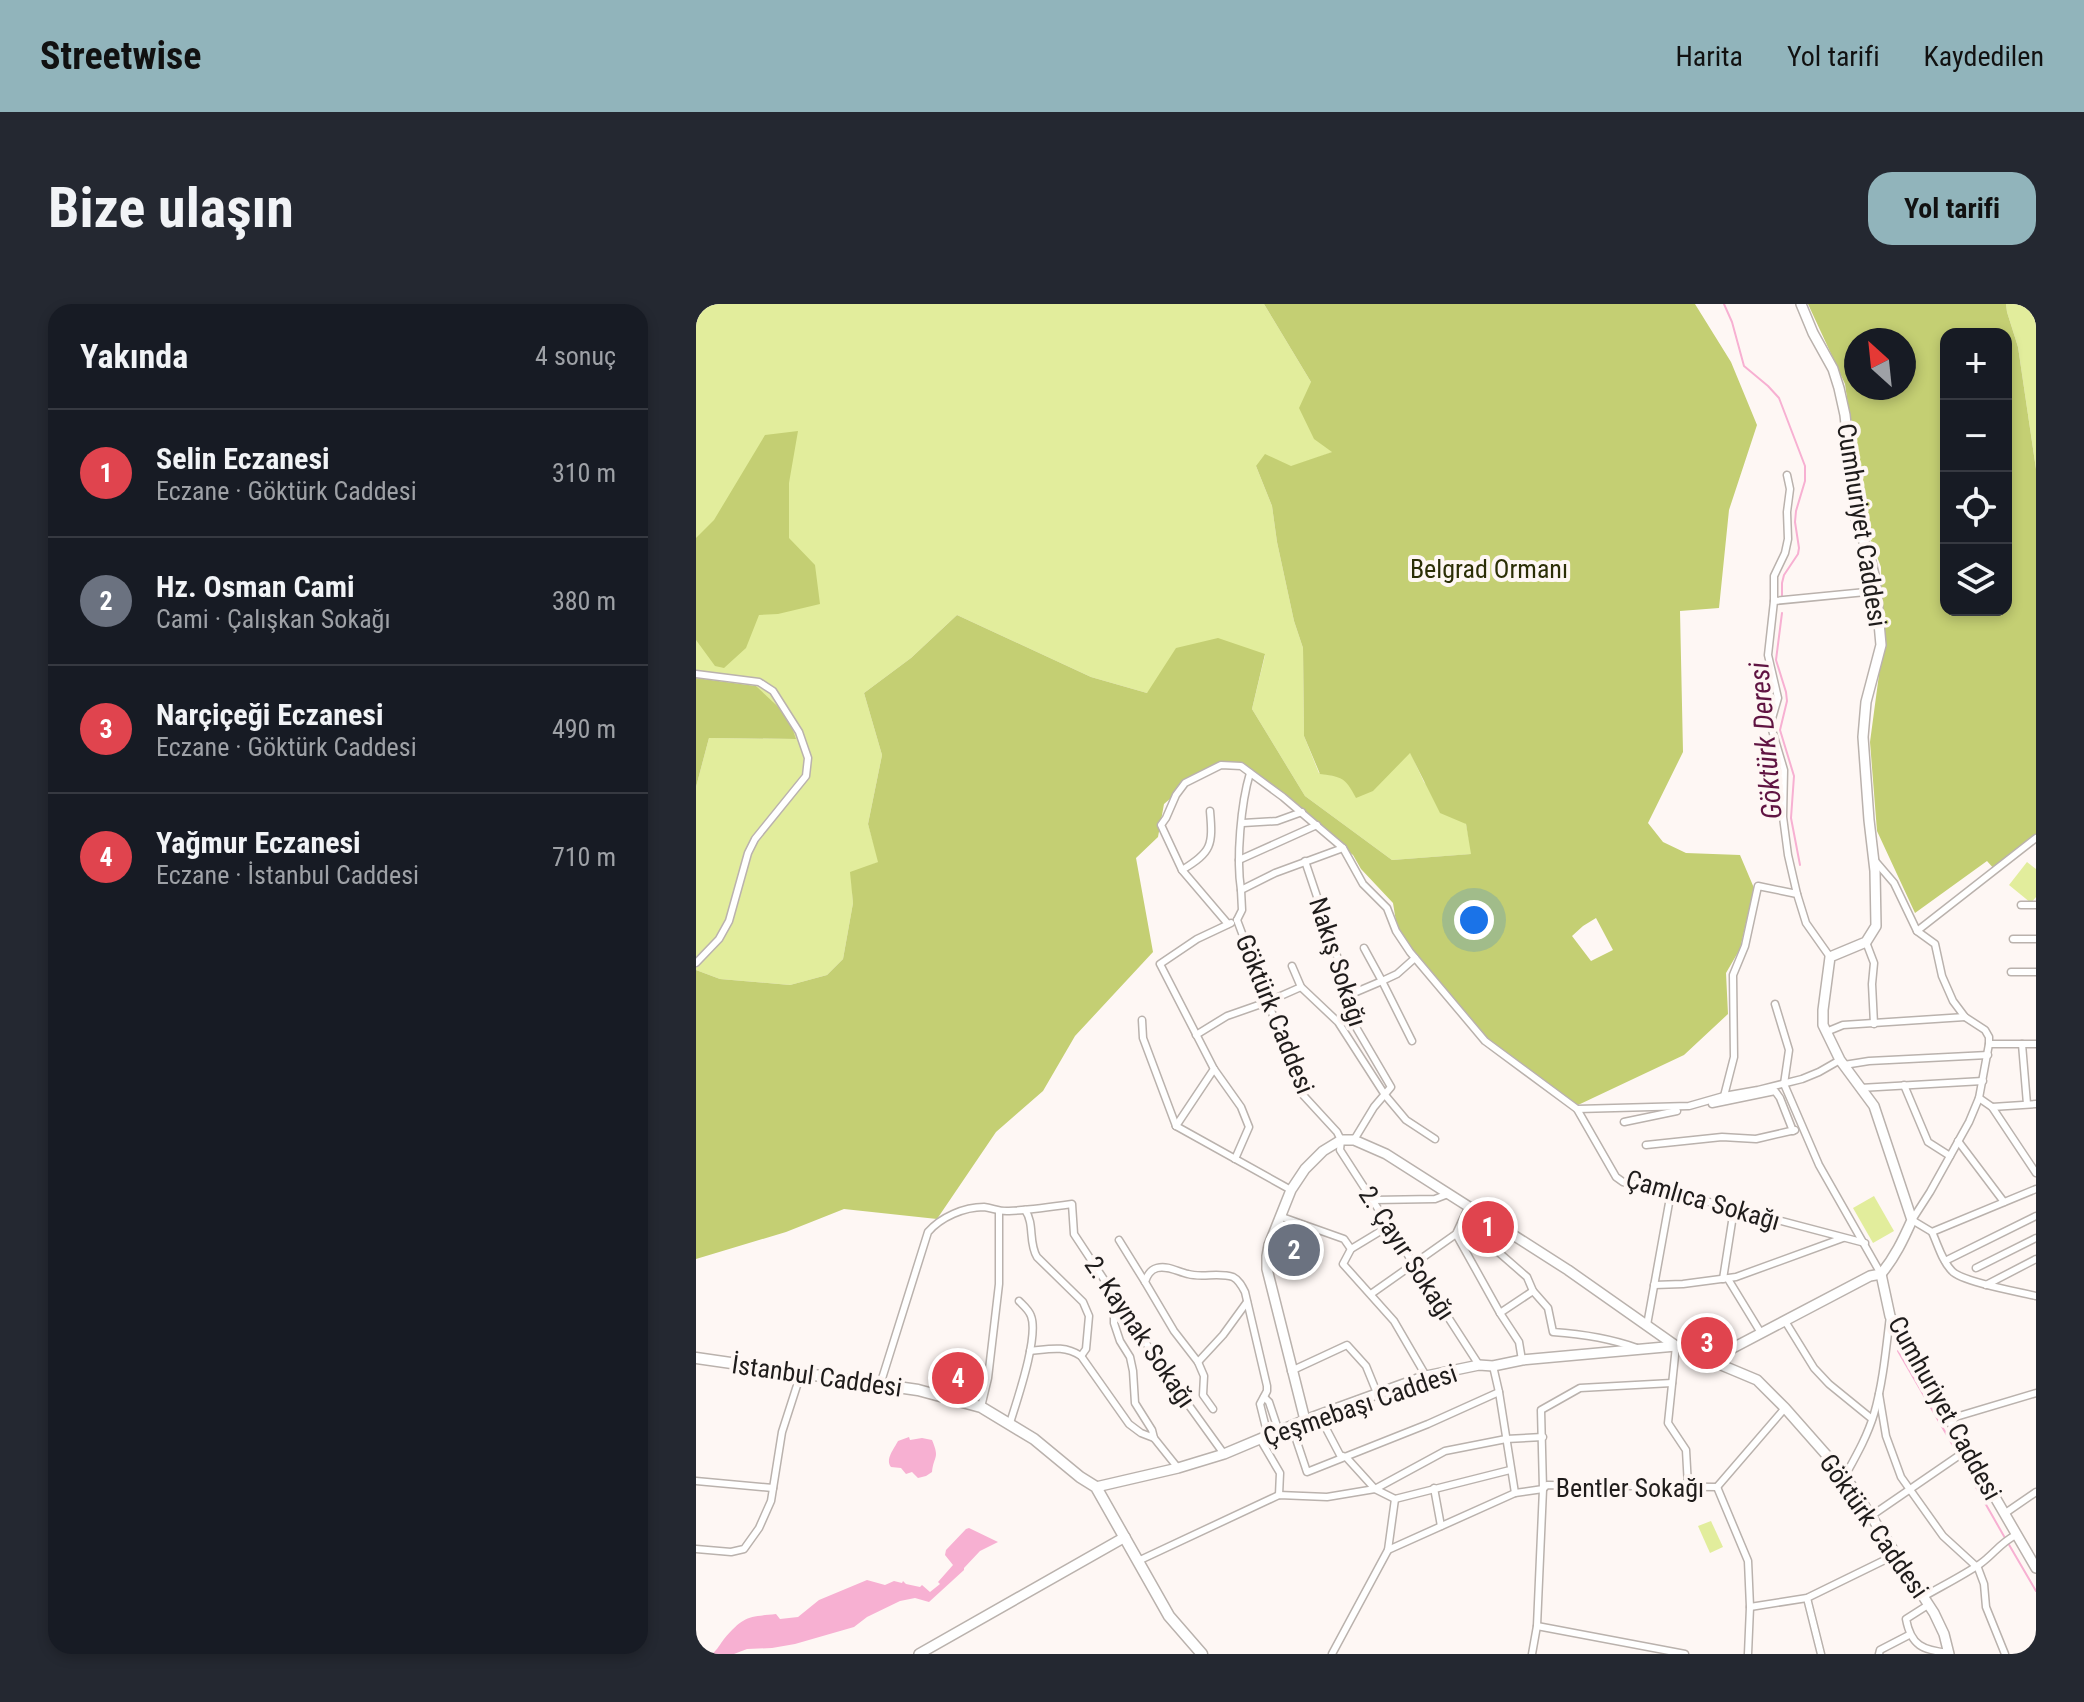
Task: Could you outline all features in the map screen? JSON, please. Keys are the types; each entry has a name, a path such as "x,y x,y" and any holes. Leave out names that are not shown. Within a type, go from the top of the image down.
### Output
{"main road":[{"name":"Cumhuriyet Caddesi","path":"1801,304 1839,388 1845,415 1857,525 1869,554 1876,591 1881,645 1866,702 1863,737 1874,861 1876,926 1866,942"},
{"path":"1710,1360 1868,1277 1881,1274 1901,1245 1912,1220 1874,1106 1842,1062 1823,1025 1830,957 1866,942"},
{"path":"1305,1420 1267,1269 1267,1256 1291,1190 1305,1169 1323,1151 1341,1140"},
{"name":"Göktürk Caddesi","path":"1341,1140 1354,1140 1386,1154 1568,1270 1676,1346 1757,1380 1845,1476 1926,1601 1944,1634 1949,1653"},
{"name":"Cumhuriyet Caddesi","path":"1881,1274 1890,1316 2004,1514 2009,1538 2036,1568"},
{"name":"Çeşmebaşı Caddesi","path":"1096,1487 1224,1454 1305,1420 1426,1376 1479,1365 1676,1346"},
{"name":"İstanbul Caddesi","path":"696,1358 918,1390 981,1407 1010,1423 1096,1487 1169,1616 1196,1652"},
{"path":"919,1654 1125,1537"}],"street":[{"path":"1787,475 1790,489 1788,539 1774,576 1768,655 1778,698 1771,722 1784,770 1783,817 1797,894 1806,923 1830,957"},
{"path":"1774,601 1876,591"},
{"path":"696,674 759,682 773,691 799,732 808,758 806,776 755,839 748,853 729,921 719,939 696,963"},
{"path":"1228,924 1182,870 1161,825 1180,789 1192,778 1221,765 1234,764 1302,812 1343,848 1363,884 1387,908 1396,931 1415,958 1485,1041 1577,1109 1689,1106 1784,1084 1842,1062 1988,1055"},
{"path":"1235,1159 1249,1127 1241,1107 1214,1069 1160,964 1197,939 1237,920 1242,910 1239,860 1245,790 1250,773"},
{"path":"1182,870 1202,858 1212,839 1210,811"},
{"path":"1243,823 1277,821 1302,812"},
{"path":"1239,860 1317,825"},
{"path":"1917,931 2036,838"},
{"path":"1241,890 1305,861 1343,848"},
{"name":"Nakış Sokağı","path":"1305,861 1349,995 1357,1029 1391,1087 1385,1095"},
{"path":"1874,861 1894,883 1917,931 1935,944 1942,976 1953,1001 1965,1017 1985,1030 1989,1037 1979,1098 1950,1156 1912,1220 1932,1232 1954,1274 2036,1296"},
{"path":"1724,1096 1734,1057 1733,975 1745,946 1758,886 1797,894"},
{"path":"2021,905 2036,905"},
{"name":"Göktürk Caddesi","path":"1237,920 1303,1095 1341,1140"},
{"path":"2013,939 2036,939"},
{"path":"1866,942 1874,963 1874,1024"},
{"path":"1364,948 1412,1041"},
{"path":"1349,995 1397,974 1415,958"},
{"path":"1292,966 1301,987 1338,1022 1385,1095 1406,1120 1435,1139"},
{"path":"2011,972 2036,972"},
{"path":"1196,1035 1227,1016 1301,987"},
{"path":"1775,1004 1789,1050 1784,1084 1819,1165 1881,1274"},
{"path":"1826,1032 1843,1025 1965,1017"},
{"path":"1142,1020 1143,1038 1176,1126 1291,1190"},
{"path":"1989,1044 2036,1044"},
{"path":"2022,1044 2027,1104"},
{"path":"1176,1126 1214,1069"},
{"path":"1860,1088 1983,1081"},
{"path":"1904,1085 1926,1138 1950,1156"},
{"path":"1624,1122 1775,1091 1793,1131"},
{"path":"1354,1140 1385,1095"},
{"path":"1979,1098 1992,1107 2036,1173"},
{"path":"1992,1107 2036,1104"},
{"name":"Çamlıca Sokağı","path":"1577,1109 1616,1177 1623,1182 1865,1243"},
{"path":"1646,1145 1722,1137 1756,1139 1803,1128"},
{"name":"2. Çayır Sokağı","path":"1341,1140 1340,1150 1479,1365"},
{"path":"1958,1141 2004,1202"},
{"path":"1932,1232 2036,1189"},
{"path":"1647,1325 1671,1192"},
{"path":"1374,1200 1435,1199 1448,1194"},
{"name":"2. Kaynak Sokağı","path":"1025,1210 1072,1204 1074,1234 1224,1454"},
{"path":"880,1385 928,1232 944,1218 986,1207 999,1212 1025,1210 1029,1216 1031,1248 1083,1302 1089,1316 1086,1349 1081,1356"},
{"path":"1457,1235 1468,1208"},
{"path":"1734,1209 1725,1279 1761,1333"},
{"path":"981,1407 988,1378 999,1284 999,1212"},
{"path":"1945,1261 2036,1216"},
{"path":"1282,1217 1344,1239 1351,1249"},
{"path":"1389,1226 1351,1249 1343,1264 1394,1321 1426,1376"},
{"path":"1371,1294 1457,1235 1470,1234 1488,1243 1527,1277 1533,1291 1548,1308 1553,1332 1580,1333 1620,1341 1640,1349"},
{"path":"1457,1235 1519,1342 1522,1360"},
{"path":"1654,1285 1725,1279 1843,1238"},
{"path":"1976,1268 2036,1238"},
{"path":"1119,1240 1174,1331 1198,1362 1204,1376 1203,1395 1213,1409"},
{"path":"1986,1285 2036,1259"},
{"path":"1145,1282 1148,1274 1159,1268 1168,1268 1192,1275 1234,1277 1240,1283 1267,1386 1260,1404 1264,1437 1280,1473 1279,1495"},
{"path":"1500,1313 1533,1291"},
{"path":"1010,1423 1030,1351 1033,1321 1030,1312 1019,1301"},
{"path":"1198,1362 1247,1302"},
{"path":"1119,1303 1114,1311 1114,1323 1130,1357 1135,1403 1154,1438 1178,1468"},
{"path":"1845,1476 1872,1419 1879,1394 1890,1316"},
{"path":"1785,1321 1814,1368 1872,1419"},
{"path":"1291,1371 1347,1345 1366,1366 1377,1393"},
{"path":"1676,1346 1668,1423 1686,1450 1688,1486"},
{"path":"1030,1351 1070,1349 1081,1356 1129,1424 1154,1438"},
{"path":"1493,1366 1515,1493"},
{"path":"696,1549 731,1552 744,1549 759,1528 771,1501 782,1432 801,1373"},
{"path":"1532,1654 1537,1626 1543,1489 1541,1410 1580,1388 1672,1383"},
{"path":"1292,1427 1307,1472 1499,1392"},
{"path":"1949,1419 2036,1393"},
{"path":"1879,1394 1886,1436 1901,1477 1943,1536 1976,1566 1984,1584 1986,1607 2005,1654"},
{"path":"1264,1397 1269,1402 1279,1432"},
{"path":"1748,1654 1748,1561 1717,1487 1785,1408"},
{"path":"1319,1415 1340,1455 1346,1457 1375,1489 1395,1499 1510,1470"},
{"path":"1138,1561 1279,1495 1327,1497 1375,1489 1445,1451 1506,1439 1543,1437"},
{"path":"1871,1517 1967,1450"},
{"path":"696,1481 773,1488"},
{"name":"Bentler Sokağı","path":"1388,1550 1515,1493 1543,1489 1547,1485 1717,1487"},
{"path":"1434,1488 1441,1526"},
{"path":"2004,1514 2036,1492"},
{"path":"1332,1654 1388,1550 1395,1499"},
{"path":"1949,1653 1927,1650 1917,1644 1909,1635 1906,1619 1926,1601 1992,1555 2009,1538"},
{"path":"1750,1607 1807,1598 1895,1555"},
{"path":"1807,1598 1821,1654"},
{"path":"1537,1626 1685,1654"},
{"path":"1879,1654 1880,1650 1909,1635"}],"green space":[{"path":"696,304 1264,304 1311,382 1333,452 1291,467 1256,466 1272,506 1294,621 1303,648 1304,736 1319,773 1341,777 1348,782 1410,752 1424,782 1466,824 1472,854 1392,860 1305,796 1252,709 1265,655 1147,693 1091,677 957,615 911,658 864,693 882,755 868,824 879,862 851,873 853,903 843,959 827,975 790,985 720,979 696,970 696,787 709,738 795,739 756,686 696,678"},
{"name":"Belgrad Ormanı","path":"1264,304 1695,304 1731,362 1757,425 1729,510 1719,608 1680,611 1683,752 1648,823 1663,842 1686,853 1740,855 1754,888 1740,949 1726,973 1728,1014 1684,1055 1578,1105 1534,1080 1485,1038 1421,964 1397,928 1393,903 1361,869 1353,855 1239,768 1218,768 1187,784 1164,804 1158,837 1136,858 1153,952 1075,1036 1043,1091 996,1132 937,1219 844,1209 786,1232 696,1259 696,970 720,979 790,985 827,975 843,959 853,903 850,872 878,862 868,824 882,755 864,693 911,658 957,615 1091,677 1147,693 1176,648 1218,638 1265,654 1252,709 1305,796 1392,860 1471,854 1466,824 1440,813 1410,753 1373,791 1356,798 1342,779 1320,774 1304,736 1303,648 1294,621 1272,506 1256,466 1265,454 1291,466 1332,452 1314,439 1299,408 1311,382","holes":["1596,918 1613,950 1591,961 1572,936"]},
{"path":"1808,304 2006,304 2018,347 2036,469 2036,840 1995,870 1987,861 1915,913 1877,831 1870,742 1882,652 1881,567 1860,513 1859,482 1847,400 1916,400 1916,328 1844,328 1844,382"},
{"path":"2006,304 2036,304 2036,469 2018,347"},
{"path":"798,431 789,483 789,538 815,565 820,604 759,615 746,648 724,668 715,666 696,640 696,538 714,520 765,435"},
{"path":"696,678 756,686 788,716 796,739 709,738 696,787"},
{"path":"2027,862 2036,869 2036,897 2031,903 2009,885"},
{"path":"1874,1196 1894,1231 1873,1243 1853,1208"},
{"path":"1711,1521 1723,1547 1710,1553 1698,1526"}],"shaded area":[{"path":"909,1437 910,1440 932,1440 936,1457 932,1472 926,1476 918,1478 912,1472 906,1474 901,1468 889,1464 898,1441"},
{"path":"969,1528 998,1542 980,1551 929,1602 915,1598 900,1601 854,1627 795,1644 747,1649 734,1654 712,1654 731,1631 747,1619 776,1614 780,1619 798,1617 819,1600 867,1580 885,1585 903,1581 922,1585 930,1592 940,1584 938,1582 953,1565 945,1555 946,1550"}],"waterway":[{"name":"Göktürk Deresi","path":"1724,304 1744,366 1779,398 1805,466 1805,481 1795,522 1798,554 1784,575 1782,597"},
{"name":"Göktürk Deresi","path":"1782,613 1776,660 1787,701 1780,730 1794,776 1791,818 1800,865"},
{"name":"Göktürk Deresi","path":"1898,1351 1955,1449"},
{"name":"Göktürk Deresi","path":"1960,1459 2005,1538"},
{"name":"Göktürk Deresi","path":"2008,1543 2036,1591"}],"place":[{"name":"Selin Eczanesi","path":"1488,1227"},
{"name":"Hz. Osman Cami","path":"1294,1250"},
{"name":"Narçiçeği Eczanesi","path":"1707,1343"},
{"name":"Yağmur Eczanesi","path":"958,1378"}]}
